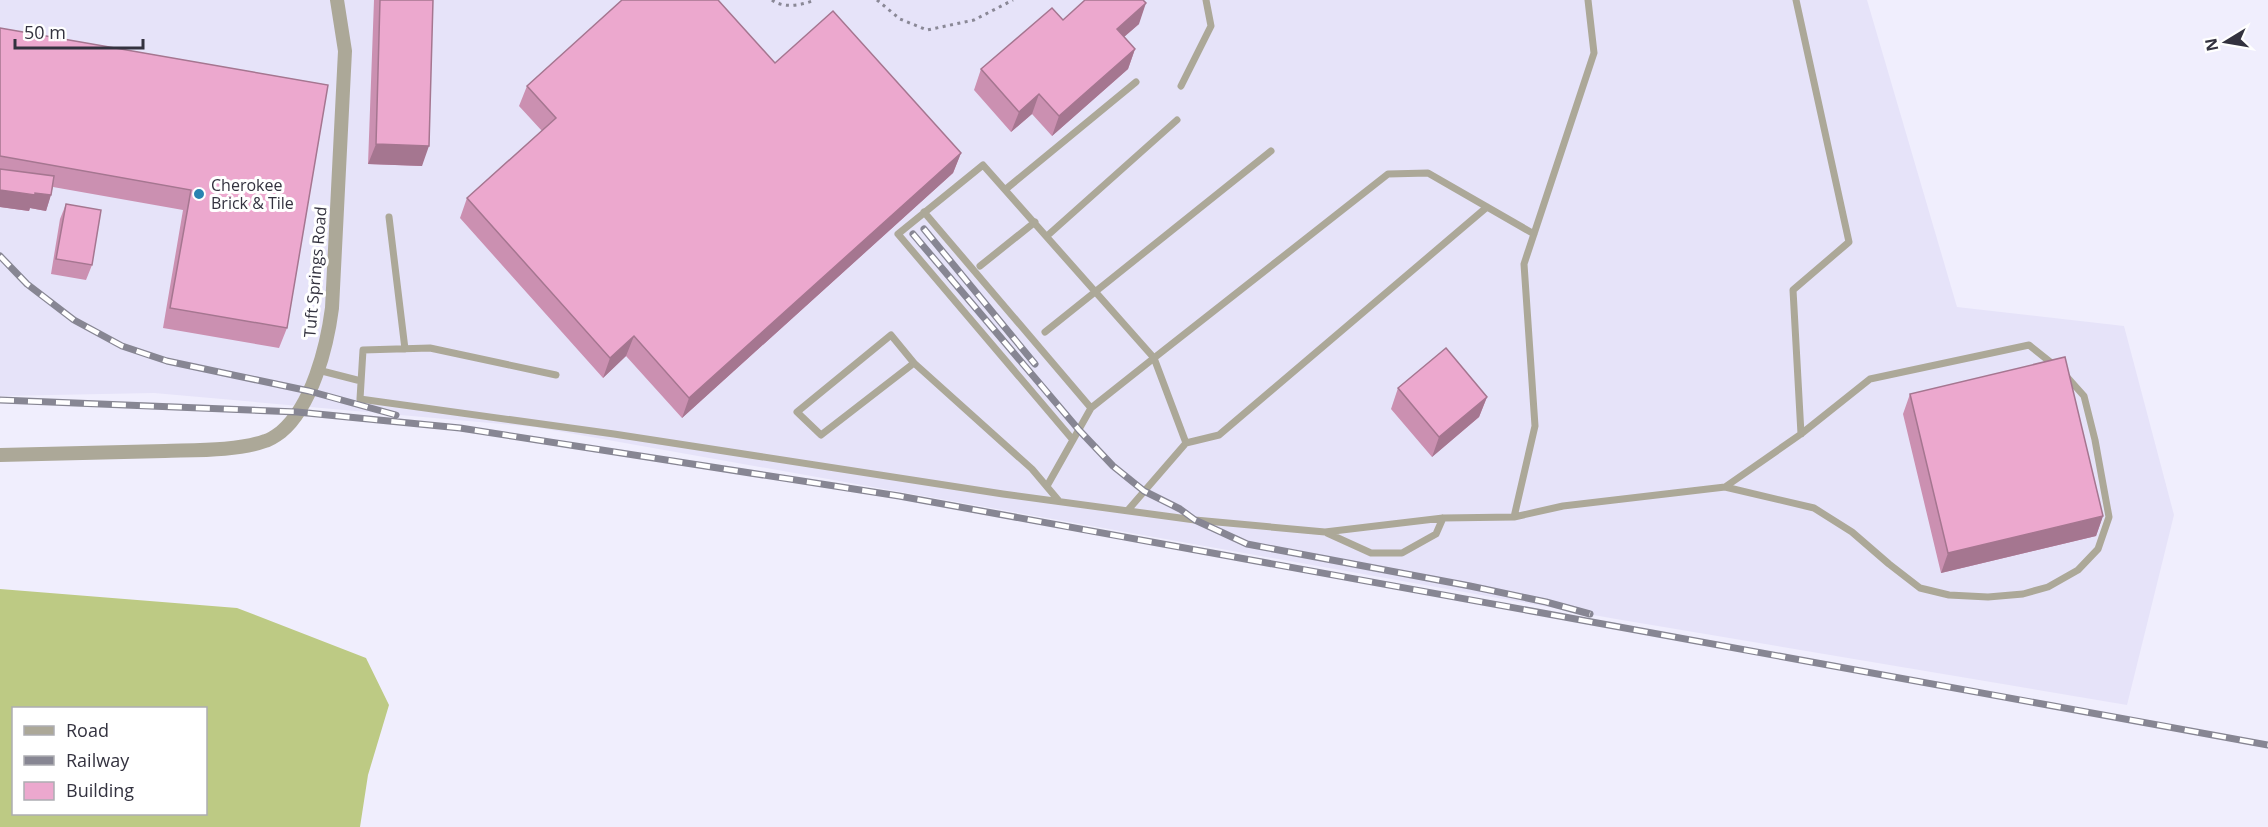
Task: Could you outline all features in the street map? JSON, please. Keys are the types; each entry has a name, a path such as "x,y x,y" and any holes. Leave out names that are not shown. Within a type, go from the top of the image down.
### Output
{"street":[{"name":"Tuft Springs Road","path":"0,455 199,450 265,441 281,432 295,416 318,370 328,340 332,308 345,51 337,0"}],"lane":[{"path":"1181,86 1211,26 1206,0"},
{"path":"1514,517 1535,426 1524,264 1594,53 1588,0"},
{"path":"1796,0 1849,242 1793,290 1801,434"},
{"path":"1006,189 1136,82"},
{"path":"1047,236 1177,120"},
{"path":"1046,332 1271,151"},
{"path":"1073,440 898,234 983,165 1154,358 1186,443"},
{"path":"1047,486 1091,408 1388,174 1428,173 1534,234"},
{"path":"1128,510 1186,443 1219,435 1487,207"},
{"path":"924,212 1091,408"},
{"path":"388,217 405,349"},
{"path":"980,266 1035,222"},
{"path":"914,363 821,435 797,412 891,335 914,363 1032,469 1059,501"},
{"path":"556,375 430,348 363,350 360,399 1196,520 1325,532 1443,518 1514,517 1563,506 1725,488 1814,508 1852,532 1888,564 1920,588 1949,595 1988,597 2023,594 2048,587 2078,570 2098,549 2109,517 2095,440 2084,396 2064,374 2029,345 1870,379 1801,434 1725,488"},
{"path":"318,370 361,381"},
{"path":"1325,532 1371,553 1402,553 1436,534 1443,518"}],"path":[{"path":"772,0 778,5 803,5 815,0"},
{"path":"877,0 900,19 927,30 974,20 1013,0"}],"shaded area":[{"name":"Cherokee Brick & Tile","path":"0,0 1867,0 1957,307 2124,326 2174,515 2127,705 1616,619 535,427 154,393 0,396"}],"green space":[{"path":"0,589 237,608 366,658 389,705 368,775 360,827 0,827"}],"building":[{"path":"380,0 433,0 429,146 376,144"},
{"path":"622,0 718,0 775,63 833,11 961,153 689,398 634,336 610,358 467,198 556,118 527,86"},
{"path":"1085,0 1143,0 1146,3 1117,29 1135,49 1059,116 1039,94 1019,112 981,69 1052,8 1063,20"},
{"name":"Cherokee Brick & Tile","path":"0,28 328,85 287,328 170,308 191,190 0,156"},
{"path":"0,169 54,176 51,195 0,190"},
{"path":"66,204 101,210 92,265 56,259"},
{"path":"1446,348 1487,397 1439,437 1398,388"},
{"path":"2065,357 2103,516 1948,553 1910,394"}],"railway":[{"path":"924,229 1035,364"},
{"path":"913,234 1079,430 1113,466 1144,491 1180,509 1195,520 1247,544 1470,586 1590,614"},
{"path":"0,256 27,284 74,320 122,346 167,361 309,391 396,415"},
{"path":"0,400 297,412 460,428 899,496 2268,745"}],"place":[{"name":"Cherokee Brick & Tile","path":"199,194"}]}
